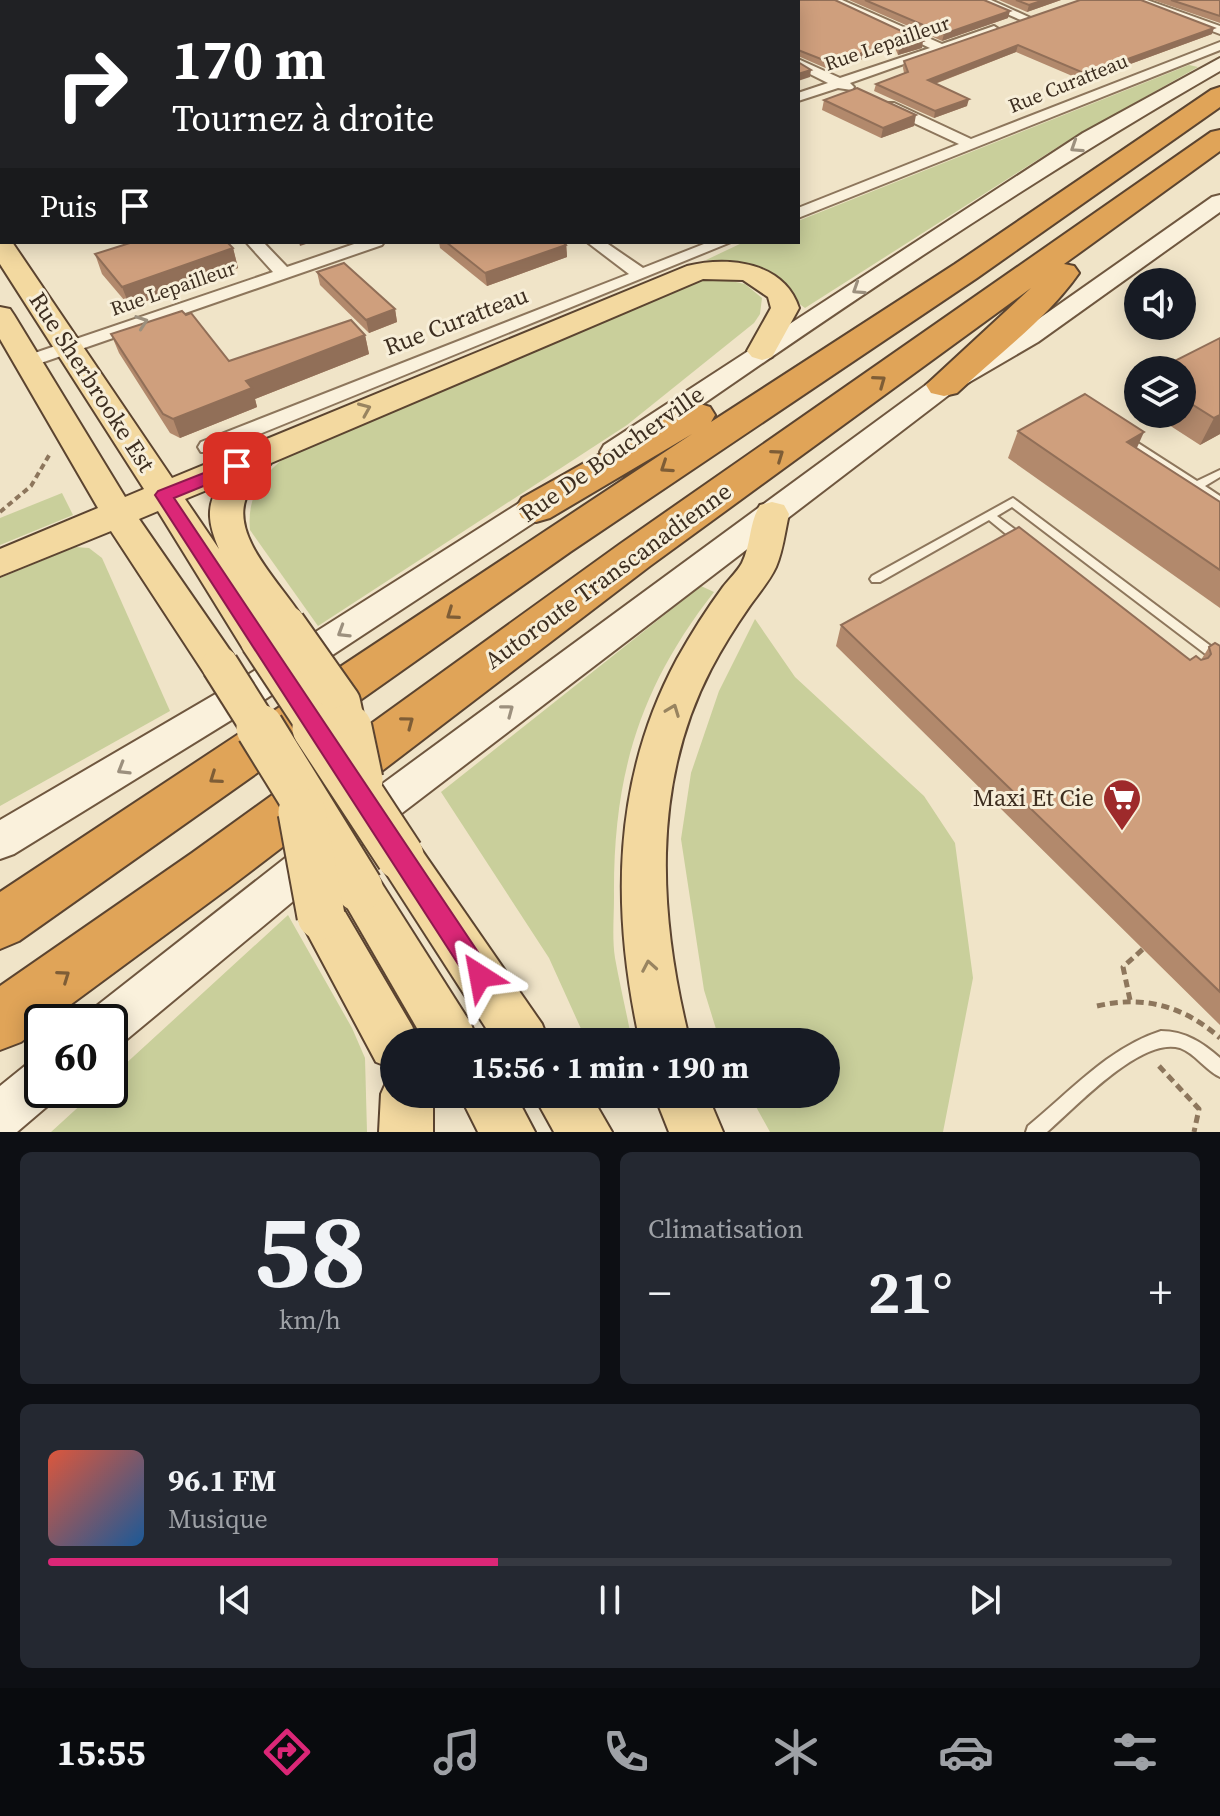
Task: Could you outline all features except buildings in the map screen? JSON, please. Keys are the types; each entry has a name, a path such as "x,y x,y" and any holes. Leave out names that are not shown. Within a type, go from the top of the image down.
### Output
{"highway":[{"path":"0,923 555,542 966,271 1220,95"},
{"name":"Autoroute Transcanadienne","path":"0,1021 211,870 635,555 1220,138"},
{"path":"944,385 1031,307 1133,199"},
{"path":"536,508 817,344 966,271"}],"main road":[{"name":"Rue De Boucherville","path":"0,841 189,729 536,508 762,351 1119,119 1220,63"},
{"path":"128,1009 354,827 944,385 1029,337 1220,202"},
{"name":"Rue Sherbrooke Est","path":"8,259 164,495 273,632 364,801 515,1028"},
{"path":"0,563 704,270 725,269 752,275 772,286 782,297 783,312 762,351"},
{"name":"Rue Sherbrooke Est","path":"0,315 118,514 220,665 444,1028"},
{"path":"259,455 231,493 226,520 273,632"},
{"path":"662,1028 650,977 642,906 644,830 650,790 674,705 700,654 759,564 772,514"},
{"path":"298,790 321,916 385,1028"},
{"path":"0,1116 24,1096"},
{"path":"406,1132 407,1108"},
{"path":"493,1108 508,1132"},
{"path":"569,1108 585,1132"},
{"path":"686,1108 696,1132"}],"street":[{"path":"833,0 941,48"},
{"path":"981,0 1027,19"},
{"path":"1136,0 1220,30"},
{"name":"Rue Lepailleur","path":"800,96 1041,14"},
{"name":"Rue Curatteau","path":"800,212 1220,46"},
{"path":"800,64 972,145"},
{"path":"256,244 284,274"},
{"name":"Rue Lepailleur","path":"29,361 370,244"},
{"path":"598,244 640,274"},
{"name":"Rue Curatteau","path":"208,447 718,244"}],"lane":[{"path":"1120,434 1220,501"},
{"path":"1182,495 1220,473"},
{"path":"876,579 1013,502 1220,659"},
{"path":"990,516 1027,545"},
{"path":"1034,1132 1120,1060 1146,1044 1162,1039 1179,1041 1205,1054 1220,1069"}],"path":[{"path":"0,512 31,486 51,452"},
{"path":"1131,1001 1123,967 1143,949"},
{"path":"1097,1006 1131,1001 1174,1006 1193,1015 1220,1038"},
{"path":"1159,1066 1199,1109 1194,1132"}],"green space":[{"path":"1189,65 1198,67 1064,143 805,308 784,283 772,275 744,266 706,260 740,244 800,244 800,220"},
{"path":"713,277 745,284 762,298 760,314 754,323 627,425 318,626 250,530 252,503 262,481 279,462 301,446 697,278"},
{"path":"62,493 73,515 0,545 0,518"},
{"path":"75,547 89,548 102,558 170,711 0,806 0,578"},
{"path":"701,586 714,592 688,628 649,699 625,773 615,853 614,943 629,1028 581,1028 549,958 441,792"},
{"path":"755,619 795,677 924,796 955,843 973,978 943,1132 770,1132 757,1108 840,1108 840,1028 716,1028 704,990 681,839 691,773 719,691"},
{"path":"288,915 352,1028 365,1058 367,1132 51,1132 77,1108 128,1108 128,1062"}],"place":[{"name":"Maxi Et Cie","path":"1122,832"}],"route":[{"path":"237,466 164,495 480,976"}]}
